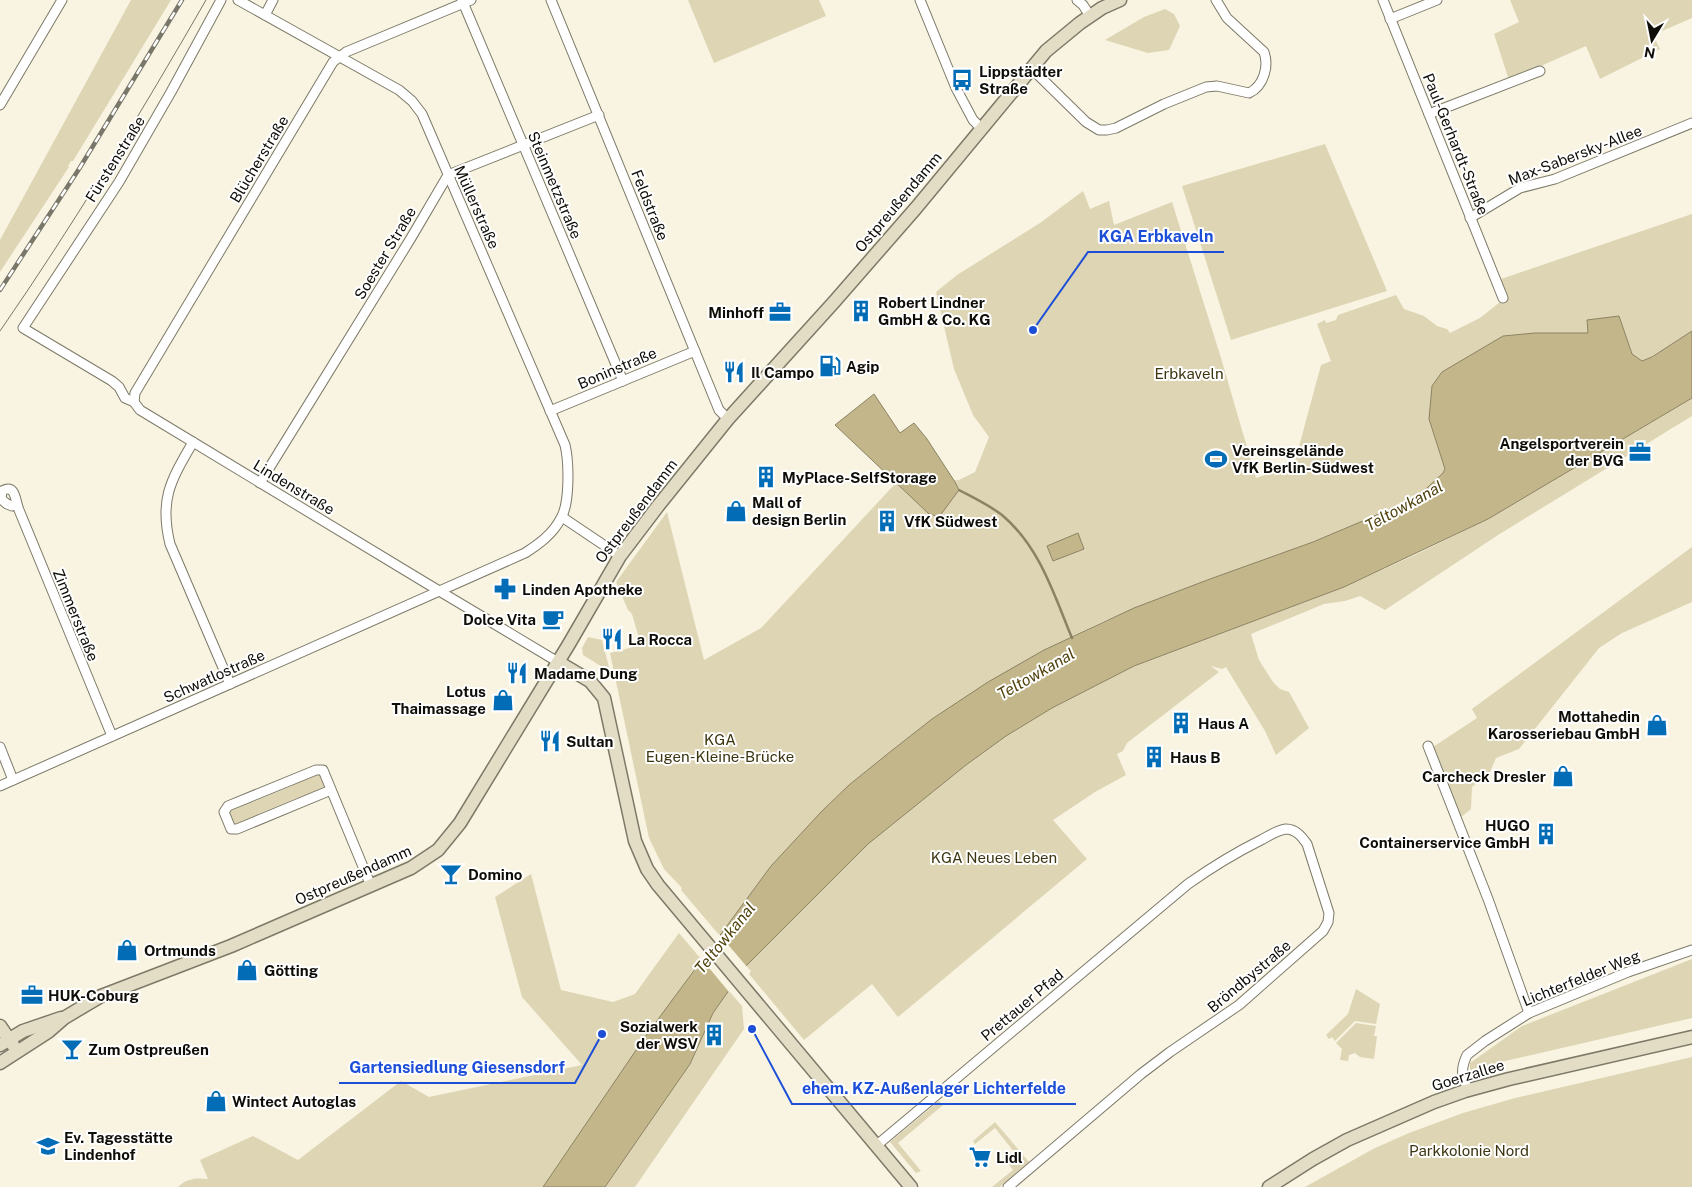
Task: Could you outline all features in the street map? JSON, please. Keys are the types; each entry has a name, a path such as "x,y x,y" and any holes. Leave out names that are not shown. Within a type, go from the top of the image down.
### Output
{"main road":[{"name":"Ostpreußendamm","path":"0,1062 48,1032 64,1018 87,1003 114,990 231,946 372,886 418,864 438,850 460,823 620,556 728,419 916,208 1031,68 1064,35 1090,16 1120,0"},
{"path":"558,662 590,681 602,695 608,710 634,841 641,858 658,885 911,1187"},
{"name":"Ostpreußendamm","path":"4,1042 47,1022 64,1018"},
{"path":"0,1026 4,1042 17,1052"},
{"name":"Goerzallee","path":"1269,1187 1346,1140 1408,1112 1468,1090 1692,1037"}],"street":[{"path":"0,104 62,0"},
{"name":"Fürstenstraße","path":"23,328 142,143 221,0"},
{"name":"Müllerstraße","path":"238,0 399,90 412,101 422,114 565,445 567,454 567,489 562,517 552,531 540,543 525,553 439,591"},
{"path":"265,15 273,0"},
{"name":"Feldstraße","path":"551,0 719,410 728,419"},
{"path":"920,0 956,88 973,120 981,128"},
{"path":"1077,0 1090,16"},
{"path":"1031,68 1086,122 1099,130 1116,128 1164,104 1206,87 1217,86 1249,93 1254,91 1264,73 1266,59 1264,52 1227,18 1216,0"},
{"name":"Paul-Gerhardt-Straße","path":"1383,0 1503,298"},
{"path":"1390,19 1437,0"},
{"path":"339,56 466,1"},
{"name":"Steinmetzstraße","path":"466,1 523,145 623,382"},
{"name":"Blücherstraße","path":"134,402 135,393 333,62 339,56"},
{"path":"1430,114 1540,70"},
{"path":"448,175 598,115"},
{"name":"Max-Sabersky-Allee","path":"1470,218 1520,188 1555,179 1692,123"},
{"name":"Soester Straße","path":"260,483 448,175"},
{"name":"Lindenstraße","path":"23,328 112,381 127,400 134,402 140,410 558,662"},
{"name":"Boninstraße","path":"550,411 695,351"},
{"path":"193,442 174,474 169,489 166,507 167,531 170,544 230,684"},
{"name":"Zimmerstraße","path":"16,504 112,736"},
{"path":"562,517 620,556"},
{"name":"Schwatlostraße","path":"0,786 439,591"},
{"path":"1428,746 1488,899 1529,1013"},
{"path":"0,747 13,780"},
{"path":"331,790 236,829 232,829 224,812 228,806 316,770 322,770 331,790 372,886"},
{"name":"Bröndbystraße","path":"1008,1187 1141,1074 1239,1005 1323,931 1328,922 1329,912 1307,844 1293,830 1286,829 1276,832 1233,854 1215,864 1186,886"},
{"name":"Prettauer Pfad","path":"877,1145 1186,886"},
{"name":"Lichterfelder Weg","path":"1468,1090 1462,1073 1463,1063 1468,1054 1529,1013 1628,972 1692,950"}],"green space":[{"path":"131,0 171,0 73,161 71,161 69,167 0,272 0,240"},
{"path":"688,0 819,0 826,16 714,63"},
{"path":"1510,0 1692,0 1692,18 1653,35 1660,49 1600,79 1586,46 1509,80 1494,34 1519,22"},
{"path":"1165,9 1174,14 1180,26 1169,50 1148,53 1105,40 1144,17"},
{"path":"1325,144 1387,291 1231,340 1182,186"},
{"path":"1083,191 1090,209 1109,201 1114,225 1172,202 1256,478 1294,465 1321,365 1331,361 1317,324 1325,320 1326,323 1336,320 1338,315 1396,295 1404,309 1424,316 1437,326 1447,329 1450,333 1480,318 1505,298 1498,280 1692,214 1692,331 1652,357 1642,361 1632,354 1625,333 1587,320 1588,333 1535,333 1503,336 1476,353 1429,419 1445,469 1416,498 1313,542 1210,579 1104,621 1044,650 932,719 849,785 821,812 771,866 722,934 719,935 681,890 682,888 664,869 649,838 610,653 641,645 632,614 628,610 616,582 667,512 704,660 761,628 894,485 959,480 975,472 989,437 973,415 954,369 936,292 957,275 1040,223"},
{"name":"KGA Neues Leben","path":"1692,398 1692,416 1498,535 1385,610 1360,596 1345,601 1324,604 1251,634 1259,660 1273,682 1280,689 1289,692 1309,728 1276,755 1265,731 1226,667 1222,669 1211,666 1219,672 1127,743 1123,751 1117,754 1126,775 1095,792 1053,820 1087,859 898,1017 872,984 804,1040 749,974 751,971 746,966 868,844 966,765 1006,736 1052,708 1134,666 1344,587 1417,554 1488,519"},
{"path":"1692,547 1692,602 1622,633 1599,648 1519,749 1496,758 1490,772 1472,787 1471,809 1460,818 1433,747 1477,718 1472,709"},
{"path":"588,637 602,640 611,675 604,668 583,655 582,648"},
{"path":"319,774 324,786 323,790 302,799 297,798 258,814 256,819 237,825 232,820 230,808 249,800 253,802 292,786 294,782"},
{"path":"531,874 561,990 613,1002 635,994 679,933 701,959 543,1187 178,1187 192,1179 208,1179 200,1160 253,1136 298,1160 401,1081 429,1097 582,1065 522,997 495,897"},
{"path":"1692,959 1692,1018 1501,1062 1470,1071 1470,1063 1522,1026"},
{"path":"1356,989 1380,1004 1376,1024 1355,1021 1335,1041 1332,1037 1329,1039 1326,1035 1348,1014"},
{"path":"728,990 742,1006 744,1029 635,1187 605,1187 690,1064 713,1013"},
{"path":"1356,1023 1376,1026 1374,1036 1377,1036 1374,1059 1360,1057 1355,1053 1349,1055 1348,1061 1340,1060 1342,1049 1336,1043"},
{"name":"Parkkolonie Nord","path":"1692,1057 1692,1187 1305,1187 1373,1149 1463,1113 1515,1098"},
{"path":"939,1101 943,1105 898,1143 921,1171 916,1173 890,1142"},
{"path":"995,1122 1029,1162 1000,1187 992,1187 1013,1170 1006,1161 1015,1153 995,1128 975,1144 973,1141"}],"water":[{"name":"Teltowkanal","path":"1619,316 1632,354 1642,361 1652,357 1692,331 1692,398 1488,519 1344,587 1134,666 1052,708 1006,736 966,765 868,844 746,966 713,1013 690,1064 605,1187 543,1187 645,1037 771,866 849,785 932,719 988,682 1044,650 1134,608 1313,542 1416,498 1445,469 1429,419 1432,386 1442,372 1503,336 1535,333 1588,333 1587,320"},
{"path":"874,394 900,433 914,423 927,439 955,482 959,490 939,517 929,514 835,425"},
{"path":"1078,533 1084,549 1053,561 1047,546"}],"pier":[{"path":"718,933 748,968 729,992 700,957"}],"waterway":[{"name":"Teltowkanal","path":"959,490 1002,515 1026,542 1045,572 1072,638"}],"tram line":[{"path":"0,331 106,168 206,0"}],"railway":[{"path":"0,290 79,169 182,0"}],"place":[{"name":"Lippstädter Straße","path":"962,80"},
{"name":"Robert Lindner GmbH & Co. KG","path":"861,311"},
{"name":"Minhoff","path":"780,312"},
{"name":"KGA Erbkaveln","path":"1033,330"},
{"name":"Agip","path":"830,366"},
{"name":"Il Campo","path":"734,372"},
{"name":"Angelsportverein der BVG","path":"1640,452"},
{"name":"Vereinsgelände VfK Berlin-Südwest","path":"1216,459"},
{"name":"MyPlace-SelfStorage","path":"766,477"},
{"name":"Mall of design Berlin","path":"736,511"},
{"name":"VfK Südwest","path":"887,521"},
{"name":"Linden Apotheke","path":"505,589"},
{"name":"Dolce Vita","path":"553,619"},
{"name":"La Rocca","path":"612,639"},
{"name":"Madame Dung","path":"517,673"},
{"name":"Lotus Thaimassage","path":"503,700"},
{"name":"Haus A","path":"1181,723"},
{"name":"Mottahedin Karosseriebau GmbH","path":"1657,725"},
{"name":"Sultan","path":"550,741"},
{"name":"Haus B","path":"1154,757"},
{"name":"Carcheck Dresler","path":"1563,776"},
{"name":"HUGO Containerservice GmbH","path":"1546,834"},
{"name":"Domino","path":"451,874"},
{"name":"Ortmunds","path":"127,950"},
{"name":"Götting","path":"247,970"},
{"name":"HUK-Coburg","path":"32,995"},
{"name":"ehem. KZ-Außenlager Lichterfelde","path":"752,1029"},
{"name":"Gartensiedlung Giesensdorf","path":"602,1034"},
{"name":"Sozialwerk der WSV","path":"714,1035"},
{"name":"Zum Ostpreußen","path":"72,1049"},
{"name":"Wintect Autoglas","path":"216,1101"},
{"name":"Ev. Tagesstätte Lindenhof","path":"48,1146"},
{"name":"Lidl","path":"980,1157"}],"park label":[{"name":"Erbkaveln","path":"1189,373"},
{"name":"KGA Eugen-Kleine-Brücke","path":"720,748"}]}
